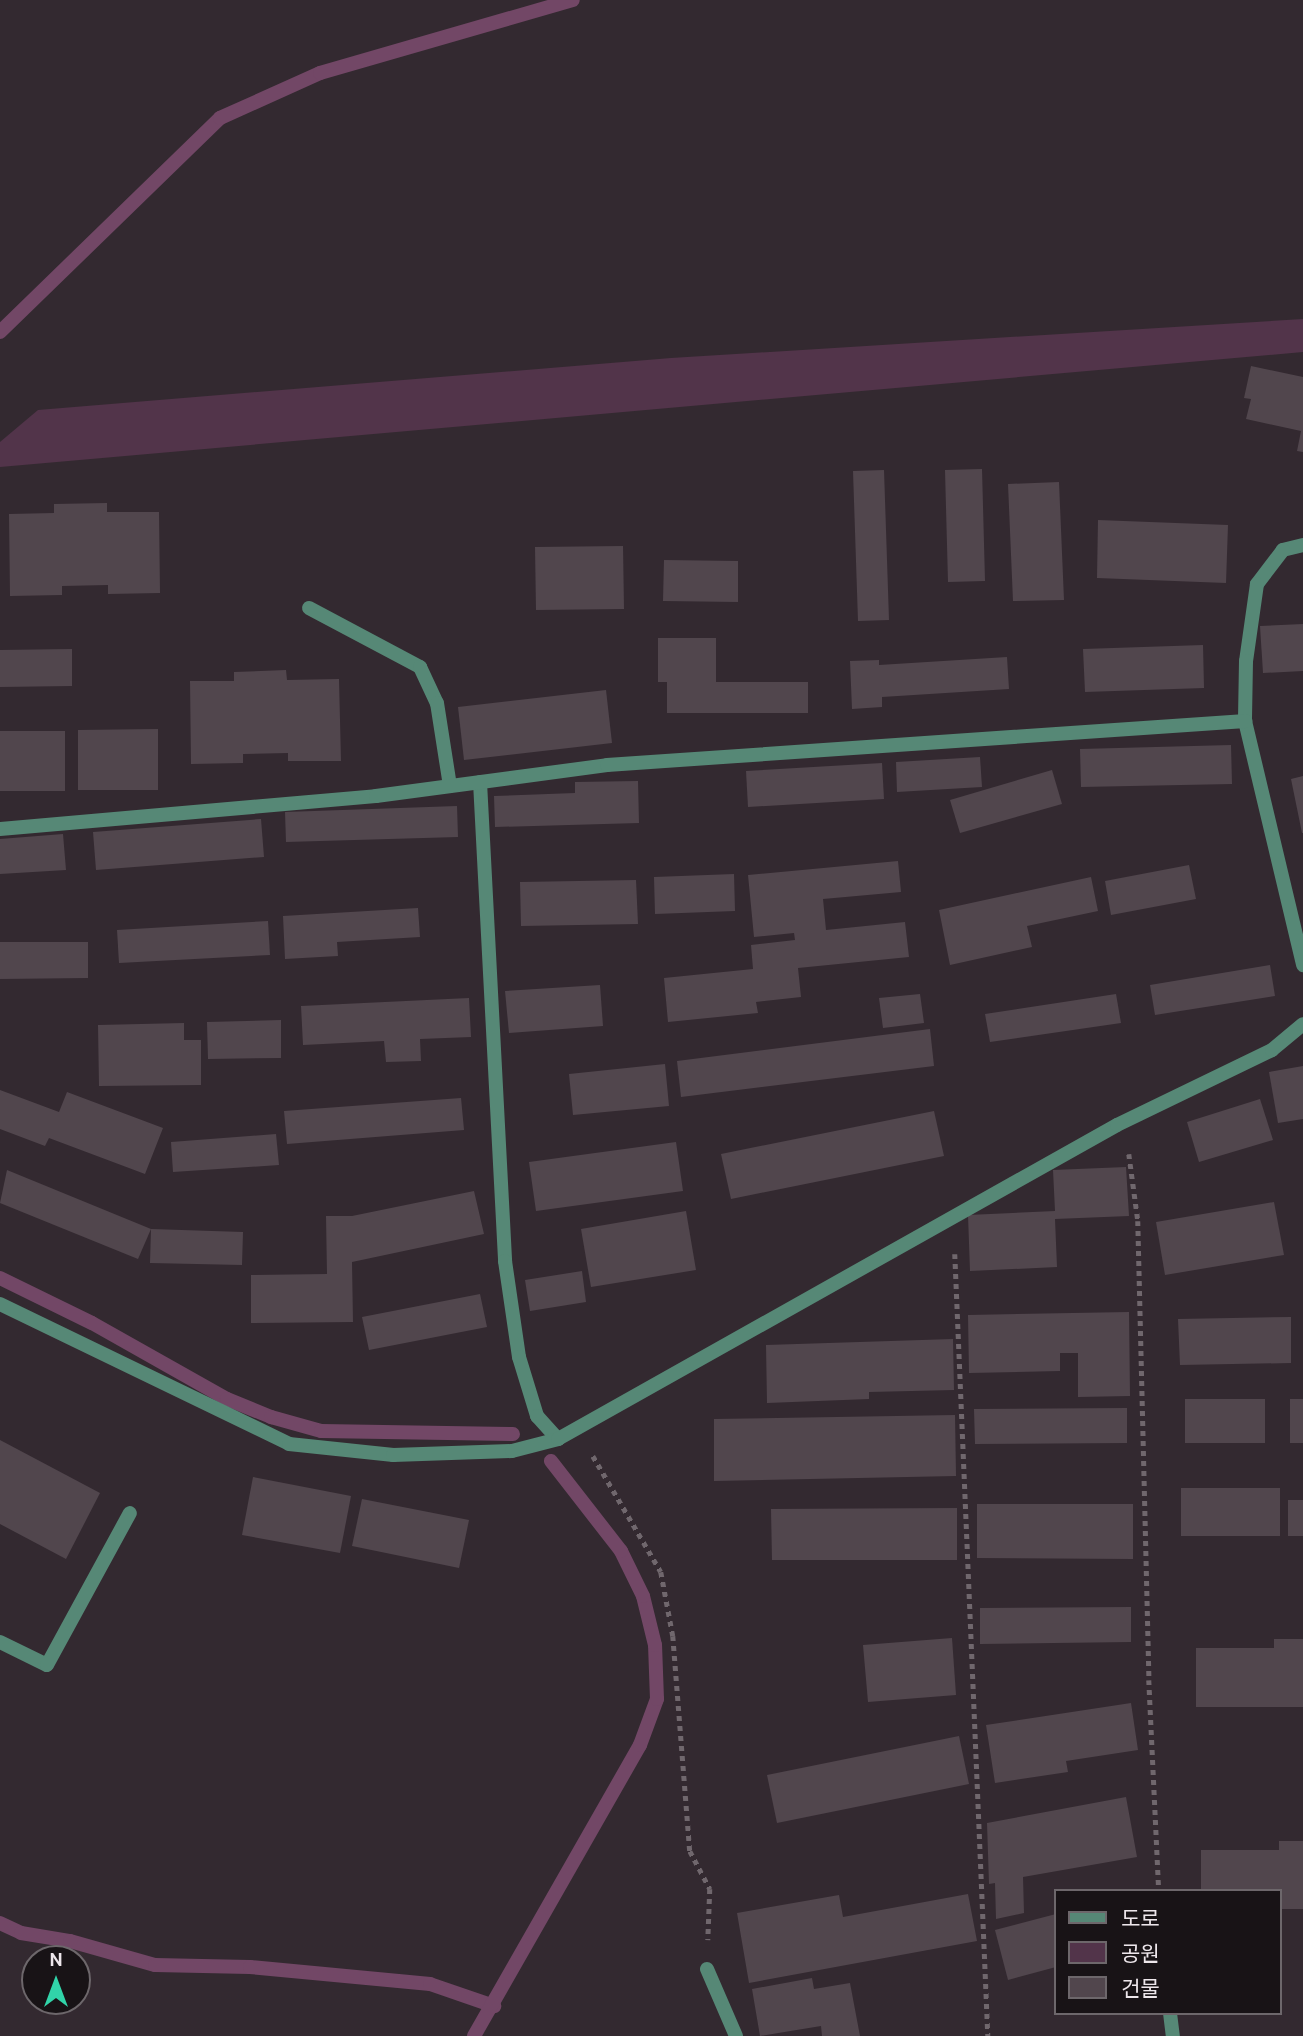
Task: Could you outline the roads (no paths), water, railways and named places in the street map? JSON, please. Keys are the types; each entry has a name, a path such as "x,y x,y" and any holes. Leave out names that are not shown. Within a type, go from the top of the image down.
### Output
{"street":[{"path":"1303,545 1283,550 1257,584 1246,661 1245,721 1303,965"},
{"path":"309,608 421,667 437,703 450,786"},
{"path":"0,829 450,786 607,765 929,740 1245,721"},
{"path":"480,782 505,1261 519,1357 537,1416 558,1439"},
{"path":"0,1304 289,1444 405,1454 512,1451 558,1439 1117,1125 1272,1050 1303,1024"},
{"path":"0,1642 47,1665 130,1513"},
{"path":"707,1969 736,2036"},
{"path":"1170,2015 1173,2036"}],"waterway":[{"path":"0,332 220,118 320,73 573,0"},
{"path":"0,1278 92,1323 227,1399 271,1417 321,1431 513,1434"},
{"path":"474,2036 640,1745 657,1699 655,1645 643,1596 621,1551 551,1461"},
{"path":"0,1923 21,1933 70,1941 155,1965 250,1967 430,1984 494,2006"}]}
